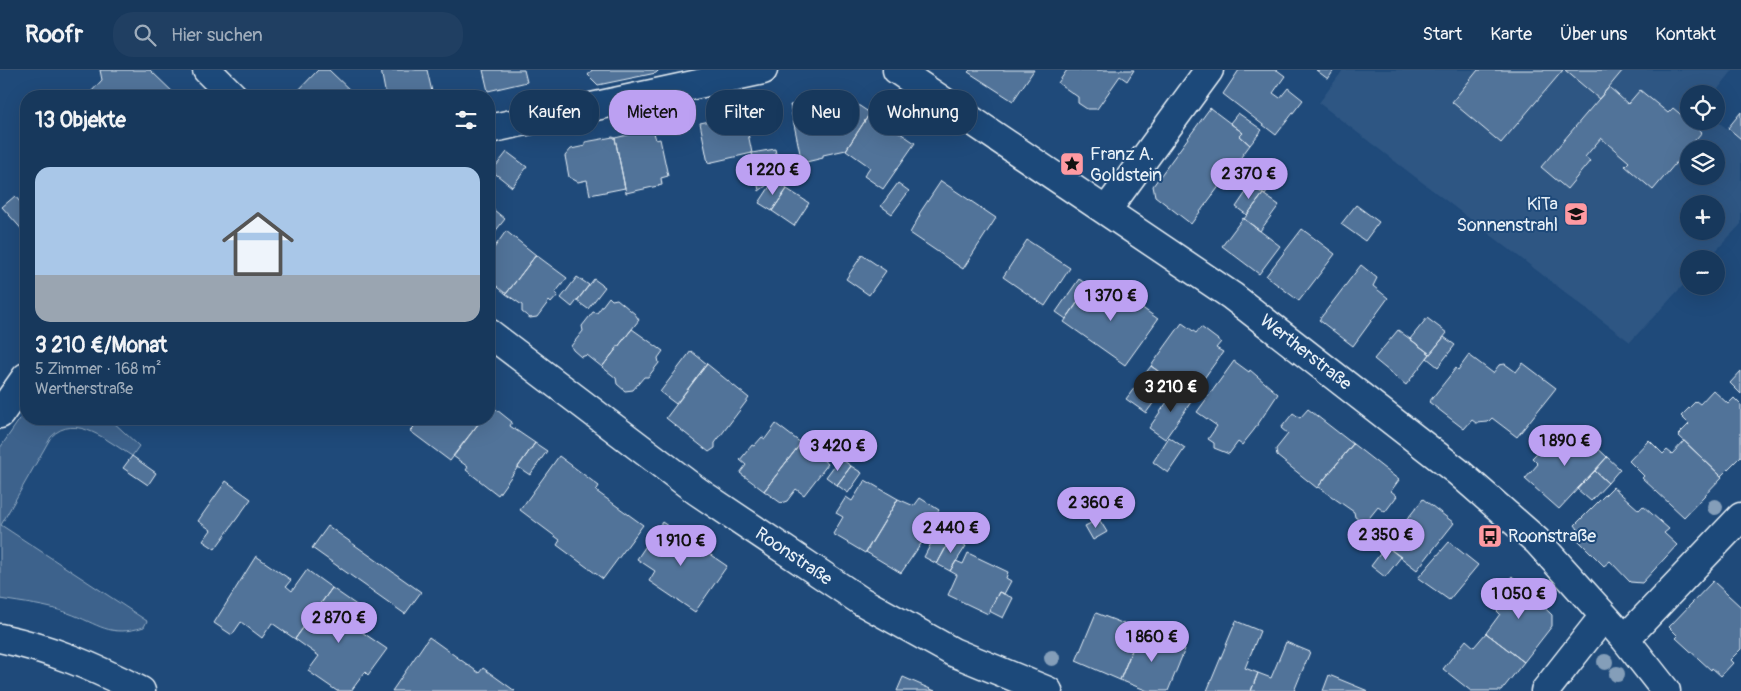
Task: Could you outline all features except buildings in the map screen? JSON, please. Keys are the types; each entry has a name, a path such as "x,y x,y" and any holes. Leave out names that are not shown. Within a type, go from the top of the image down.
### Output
{"street":[{"path":"207,70 227,90"},
{"path":"495,128 763,70"},
{"name":"Wertherstraße","path":"897,70 1232,296 1458,472 1537,540 1626,639 1666,691"},
{"path":"1106,211 1209,70"},
{"name":"Roonstraße","path":"495,338 697,491 861,601 953,652 1048,691"},
{"path":"0,414 20,386"},
{"path":"1626,639 1741,516"},
{"path":"1545,691 1604,616"},
{"path":"0,638 39,646 92,666 141,691"}],"shaded area":[{"name":"KiTa Sonnenstrahl","path":"1343,70 1733,70 1721,85 1680,85 1680,130 1725,130 1725,127 1741,140 1741,224 1716,250 1680,250 1680,289 1630,342 1319,103"},
{"path":"20,419 20,425 116,425 139,446 132,456 103,437 81,428 71,427 60,430 51,437 1,525 147,621 144,627 122,631 113,630 60,610 0,599 0,448"}],"place":[{"name":"Franz A. Goldstein","path":"1072,164"},
{"name":"KiTa Sonnenstrahl","path":"1576,214"},
{"name":"Roonstraße","path":"1490,536"}]}
